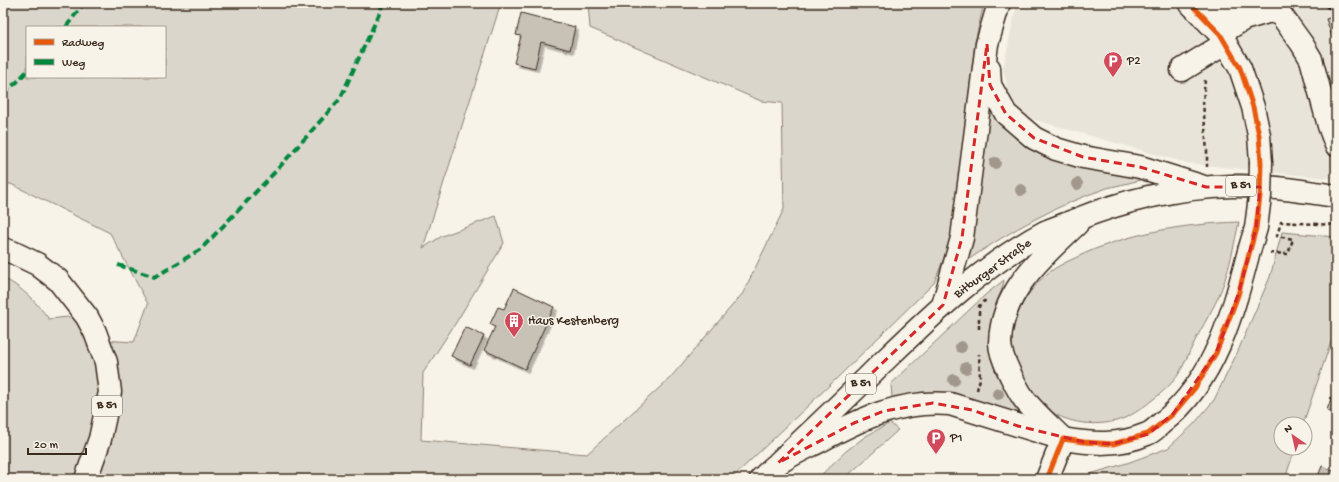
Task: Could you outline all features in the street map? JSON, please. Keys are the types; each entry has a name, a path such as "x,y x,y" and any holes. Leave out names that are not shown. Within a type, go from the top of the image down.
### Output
{"main road":[{"path":"943,305 962,238 987,44 999,3"},
{"path":"778,463 860,420 884,411 914,405 933,403 950,404 1063,439 1113,444 1148,434 1174,414 1195,388 1216,353 1238,295 1256,228 1260,196 1261,163 1259,136 1253,107 1240,68 1218,44 1197,10 1234,3"},
{"path":"1182,70 1218,44 1244,19 1271,11 1281,14 1302,44 1310,59 1329,126 1336,145"},
{"path":"987,44 990,86 1006,114 1034,138 1056,149 1083,157 1140,167 1206,187"},
{"name":"Bitburger Straße","path":"778,463 943,305 1010,253 1046,232 1086,216 1148,197 1206,187 1233,186 1275,188 1336,196"},
{"path":"1063,439 1025,399 1007,368 1000,344 1004,315 1014,292 1038,261 1086,216"},
{"name":"B 51","path":"3,249 37,264 58,280 87,318 95,332 106,362 110,392 100,439 86,479"},
{"path":"1047,479 1063,439"},
{"name":"B 51","path":"761,479 778,463"}],"path":[{"path":"1320,3 1336,12"},
{"path":"1206,187 1207,152 1203,102 1218,44"},
{"path":"1249,251 1288,254 1293,239 1278,236 1281,222 1336,225"}],"highlighted area":[{"path":"987,44 990,85 1006,114 1034,138 1083,157 1140,167 1206,187 1260,187 1256,228 1238,295 1216,353 1173,414 1148,434 1113,444 1084,442 1018,426 972,410 933,403 884,411 854,423 778,463 943,305 962,238"}],"shaded area":[{"path":"3,3 501,3 423,248 442,236 496,216 504,243 457,321 423,373 421,440 587,454 670,378 743,293 784,209 782,103 761,101 590,28 588,3 984,3 975,42 952,238 934,283 731,479 3,479 3,278 28,296 49,319 78,316 87,339 134,342 148,304 110,233 11,184 3,184"},
{"path":"1017,3 1336,3 1336,179 1186,163 1021,116 1010,99 1003,69"},
{"path":"988,105 1017,140 1038,152 1143,179 1107,188 1052,210 1001,238 968,260 963,260"},
{"path":"1239,222 1230,264 1219,295 1180,371 1163,392 1143,408 1128,416 1116,421 1094,424 1072,421 1062,417 1043,406 1035,398 1017,368 1013,353 1012,340 1017,315 1023,303 1038,282 1048,273 1094,249 1135,236 1155,231 1197,225"},
{"path":"1282,232 1336,237 1336,327 1306,416 1273,416 1273,456 1292,456 1285,479 1083,479 1090,474 1127,463 1168,448 1194,424 1214,400 1238,351 1270,277"},
{"path":"1004,280 994,315 992,338 993,361 994,367 1004,387 1026,416 909,395 892,398 891,384 985,295"},
{"path":"890,423 898,430 844,479 817,479 846,451 866,436"}],"building":[{"path":"521,13 575,27 570,50 541,42 535,68 514,63 521,36 516,35"},
{"path":"1336,16 1336,48 1326,19"},
{"name":"Haus Kestenberg","path":"514,288 554,307 525,369 484,350 495,327 490,324 498,307 504,309"},
{"path":"465,327 484,336 470,365 451,356"},
{"path":"1336,385 1336,414 1327,410"},
{"path":"1322,466 1336,472 1336,479 1317,479"}],"marked path":[{"path":"67,26 84,3"},
{"path":"118,265 155,277 201,249 275,172 340,99 381,10 382,3"},
{"path":"3,93 17,82 26,72"}],"cycle path":[{"path":"1047,479 1063,439 1113,444 1148,434 1173,414 1195,388 1216,353 1238,295 1256,228 1260,196 1261,163 1259,135 1253,107 1240,68 1220,34 1190,3"}],"place":[{"name":"P2","path":"1113,78"},
{"name":"Haus Kestenberg","path":"514,338"},
{"name":"P1","path":"936,455"}]}
